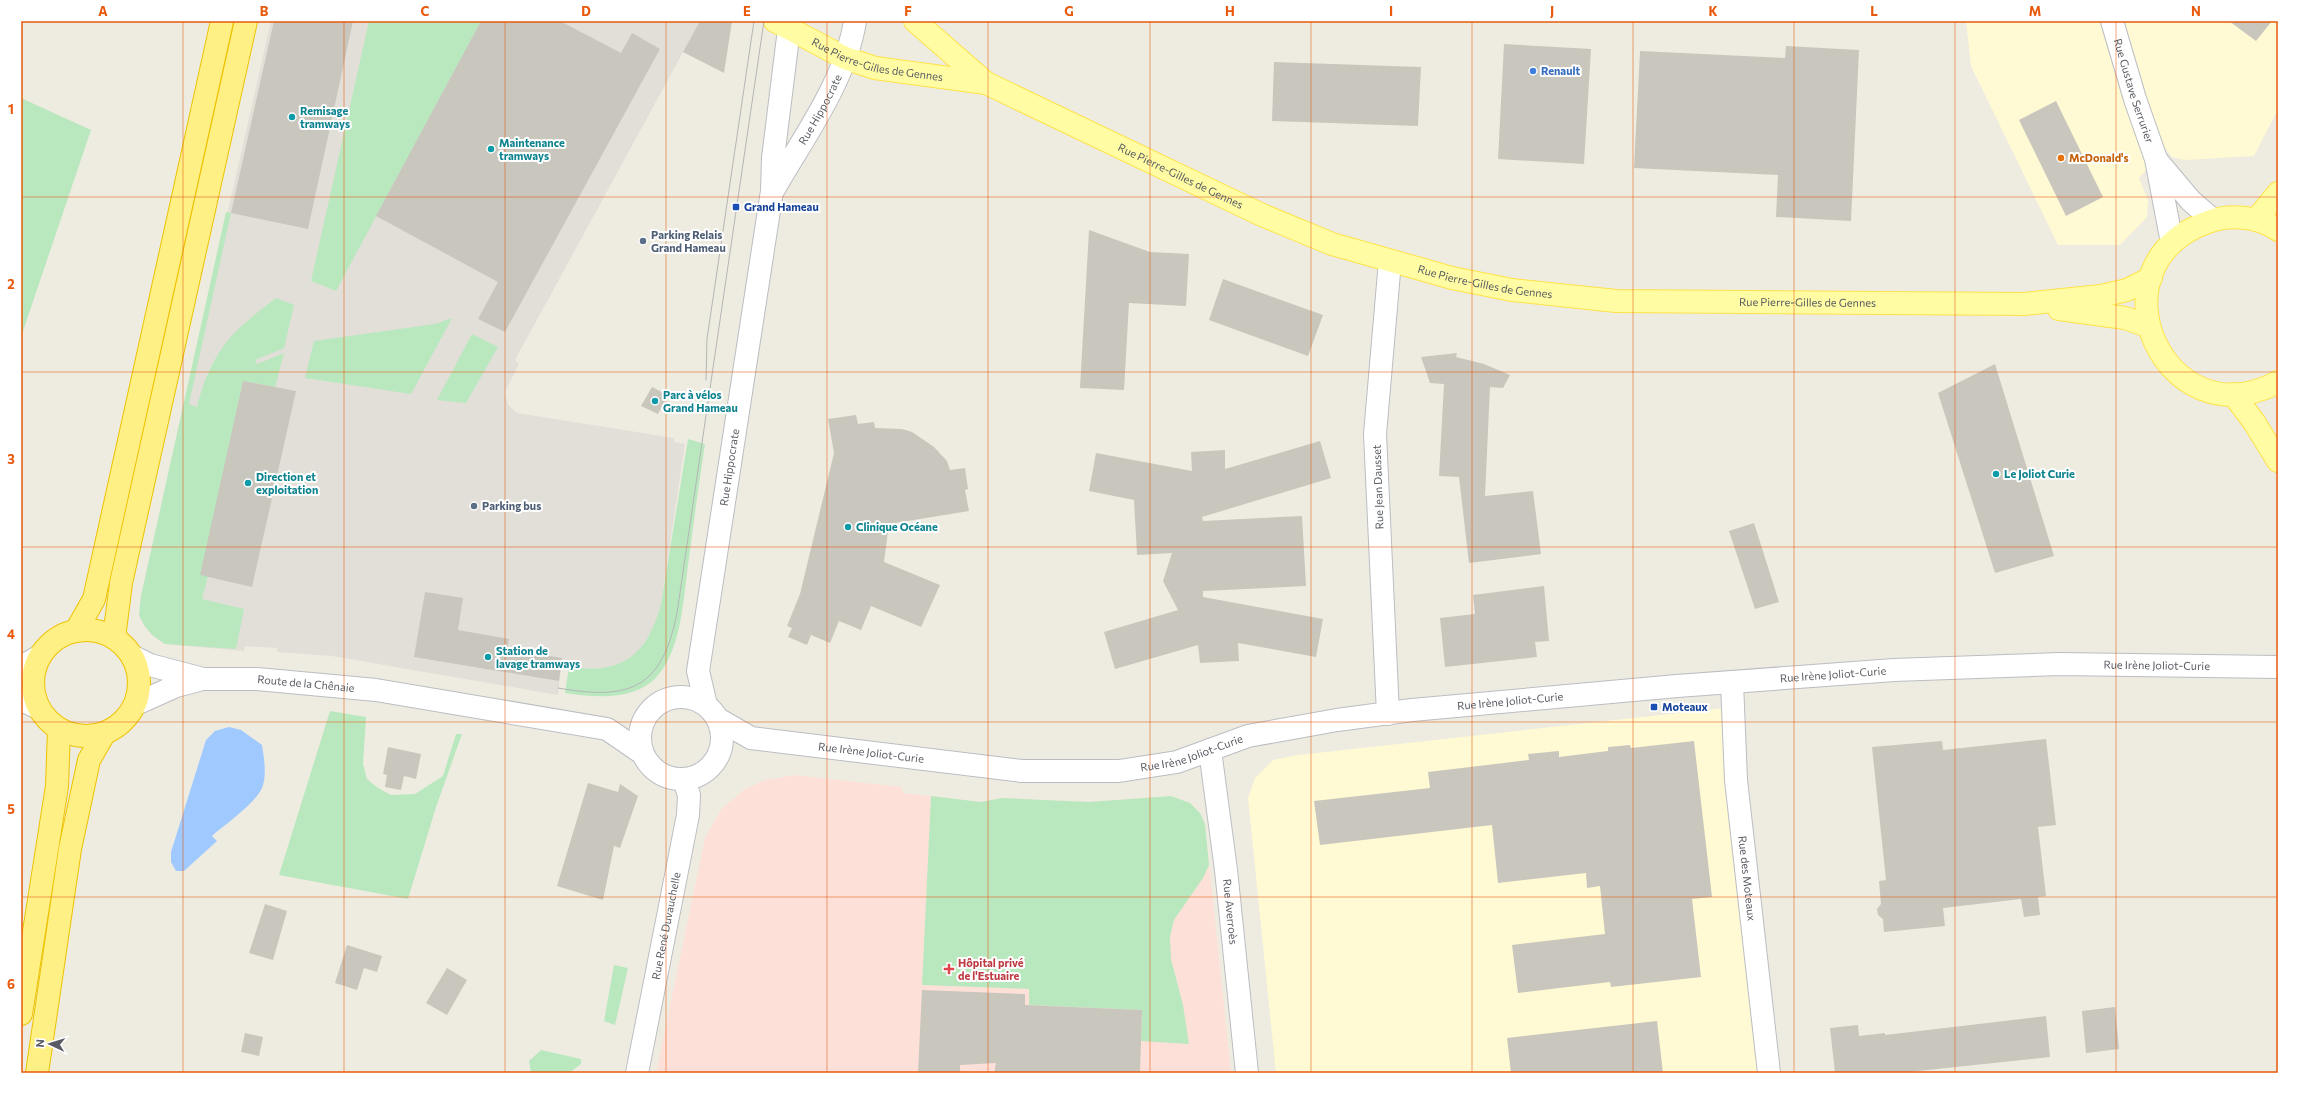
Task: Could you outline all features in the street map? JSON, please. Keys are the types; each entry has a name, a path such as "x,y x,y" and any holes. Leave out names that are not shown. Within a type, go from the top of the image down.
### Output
{"highway":[{"path":"76,631 94,599 222,21"},
{"path":"114,638 121,583 246,21"},
{"path":"89,630 102,632 114,638 132,656 139,679 136,704 123,722 104,734 89,737 73,736 59,730 30,704 34,695 33,682 35,668 40,656 50,644 62,635 76,631 89,630"},
{"path":"21,1014 57,786 59,730"},
{"path":"37,1073 70,849 89,760 104,734"}],"main road":[{"name":"Rue Pierre-Gilles de Gennes","path":"915,21 986,83 1262,215 1332,244 1452,278 1512,290 1616,301 2024,304 2101,296 2127,290 2151,278"},
{"name":"Rue Pierre-Gilles de Gennes","path":"785,24 845,58 875,68 986,83"},
{"path":"2256,220 2278,194"},
{"path":"2278,230 2256,220 2239,218 2213,220 2184,233 2172,243 2161,257 2151,278 2146,307 2148,326 2155,345 2165,361 2179,375 2196,385 2208,390 2233,394 2250,393 2278,382"},
{"name":"Rue Pierre-Gilles de Gennes","path":"2024,304 2126,318 2148,326"},
{"path":"2233,394 2254,422 2278,461"}],"street":[{"name":"Rue Hippocrate","path":"772,192 834,84 845,58 855,21"},
{"name":"Rue Gustave Serrurier","path":"2112,21 2135,99 2156,159 2172,243"},
{"name":"Rue Hippocrate","path":"712,712 698,672 772,192 773,158 785,24"},
{"name":"Rue Gustave Serrurier","path":"2156,159 2191,201 2213,220"},
{"name":"Rue Jean Dausset","path":"1388,714 1376,434 1390,261"},
{"path":"21,667 40,656"},
{"name":"Route de la Chênaie","path":"132,656 150,665 203,679"},
{"name":"Rue Irène Joliot-Curie","path":"712,712 751,738 1022,771 1119,771 1177,762 1248,736 1286,728 1388,714 1669,687 1894,670 2058,664 2278,667"},
{"path":"674,697 698,672"},
{"name":"Route de la Chênaie","path":"136,704 176,686 203,679 257,679 376,690 607,728"},
{"name":"Rue des Moteaux","path":"1732,683 1736,780 1769,1073"},
{"path":"674,697 685,697 712,712 722,736 720,752 712,766 703,772 684,780 673,779 654,770 642,753 607,728 631,722 650,711 661,702 674,697"},
{"path":"642,753 640,731 650,711"},
{"path":"720,752 751,738"},
{"name":"Rue Averroès","path":"1210,750 1226,870 1247,1073"},
{"name":"Rue René Duvauchelle","path":"637,1073 688,815 689,795 684,780"}],"shaded area":[{"path":"271,21 700,21 515,360 519,364 505,392 508,405 517,413 674,438 674,442 685,444 661,604 655,626 639,651 626,661 608,668 588,670 561,666 558,695 332,656 277,652 277,648 245,646 244,651 165,644 152,635 144,625 139,615 141,596"},
{"path":"1966,21 2278,21 2278,109 2254,156 2184,160 2172,157 2165,148 2139,178 2148,200 2147,217 2120,245 2058,245 1971,66"},
{"path":"1725,708 1781,1073 1276,1073 1248,798 1255,778 1273,760 1298,755"},
{"name":"Hôpital privé de l'Estuaire","path":"795,775 902,787 903,793 981,802 1002,798 1089,802 1171,796 1190,803 1200,813 1205,824 1231,1073 656,1073 705,838 722,808 745,789 765,780"}],"green space":[{"path":"369,21 481,21 336,291 311,281"},
{"path":"21,98 91,130 21,337"},
{"path":"226,212 231,213 189,404 197,407 204,383 214,361 220,351 236,332 276,298 294,305 284,348 255,360 257,364 284,353 275,387 243,381 201,574 208,576 202,599 244,609 236,649 165,644 152,635 144,625 139,615 141,596"},
{"path":"452,318 411,394 305,378 314,341 435,324"},
{"path":"472,334 498,347 466,403 437,400"},
{"path":"688,439 705,444 681,619 673,649 667,662 659,674 650,683 640,689 628,693 615,696 589,696 565,693 569,667 588,669 604,668 618,664 630,658 640,648 655,622 661,604"},
{"path":"330,711 366,717 363,764 367,779 378,788 391,795 415,794 443,776 456,734 462,734 436,807 408,899 279,875"},
{"path":"931,796 981,802 1002,798 1089,802 1171,796 1190,803 1200,813 1205,824 1209,865 1203,878 1174,920 1170,937 1171,959 1183,1005 1189,1044 1141,1041 1142,1010 1029,1005 1029,989 922,985"},
{"path":"614,965 628,968 615,1025 604,1021"},
{"path":"541,1050 581,1059 581,1064 569,1073 531,1073 529,1061"}],"water":[{"path":"229,727 241,730 262,745 265,772 264,783 253,801 212,836 217,841 184,871 176,871 171,862 171,852 206,740 215,731"}],"building":[{"name":"Remisage tramways","path":"274,21 353,21 308,229 231,213"},
{"name":"Maintenance tramways","path":"481,21 560,21 621,53 632,33 660,49 505,332 478,319 498,282 376,216"},
{"path":"700,21 732,21 724,73 683,52"},
{"path":"2229,21 2272,21 2256,41"},
{"path":"1504,44 1591,49 1584,164 1498,159"},
{"path":"1786,46 1859,50 1851,221 1776,217 1778,175 1634,168 1640,51 1785,58"},
{"path":"1274,62 1421,67 1418,126 1272,121"},
{"name":"McDonald's","path":"2056,101 2103,197 2066,216 2019,120"},
{"path":"1089,230 1150,252 1189,254 1186,306 1129,303 1124,390 1080,388"},
{"path":"1223,279 1323,315 1308,356 1209,320"},
{"path":"1457,353 1456,357 1484,364 1510,375 1503,388 1490,387 1485,496 1533,491 1541,554 1469,563 1459,477 1439,476 1444,384 1430,383 1421,357"},
{"name":"Le Joliot Curie","path":"1995,364 2054,556 1995,573 1938,393"},
{"name":"Direction et exploitation","path":"243,381 296,391 252,587 200,575"},
{"name":"Parc à vélos Grand Hameau","path":"652,387 668,395 658,414 641,406"},
{"name":"Clinique Océane","path":"856,415 858,424 874,422 875,428 902,429 912,432 934,447 947,461 950,470 965,468 968,489 965,490 969,511 889,524 884,562 940,585 921,627 871,606 861,630 839,621 830,643 811,635 807,645 788,637 792,628 787,626 800,594 834,453 828,419"},
{"path":"1320,441 1331,478 1202,517 1203,521 1302,516 1306,586 1203,591 1203,597 1323,619 1316,657 1238,643 1239,661 1200,663 1198,645 1115,669 1104,632 1178,610 1163,581 1172,553 1137,555 1134,500 1089,491 1096,453 1192,471 1191,452 1225,450 1225,469"},
{"path":"1754,523 1779,602 1755,609 1729,531"},
{"path":"1544,586 1549,641 1535,642 1537,657 1445,667 1440,618 1475,614 1473,595"},
{"path":"425,592 463,598 458,630 509,639 507,649 562,658 559,681 414,657"},
{"path":"2046,739 2056,825 2038,827 2046,896 2038,897 2040,915 2024,917 2021,899 1943,908 1945,926 1884,932 1883,919 1878,915 1877,909 1881,904 1879,881 1886,880 1872,747 1942,741 1943,750"},
{"path":"1694,741 1712,897 1692,899 1701,977 1611,987 1610,982 1518,993 1512,945 1605,934 1600,886 1587,888 1586,873 1498,883 1492,825 1320,845 1314,801 1430,788 1428,772 1529,760 1528,754 1559,751 1559,757 1608,751 1608,747 1630,745 1631,748"},
{"path":"388,747 421,754 416,779 404,776 401,790 385,787 387,775 383,774"},
{"path":"588,783 618,792 620,784 638,796 620,848 614,846 603,900 557,886"},
{"path":"265,904 287,911 273,960 249,953"},
{"path":"347,945 382,956 377,972 364,968 357,990 335,983"},
{"path":"447,968 467,980 447,1015 426,1003"},
{"path":"922,990 1025,994 1025,1005 1142,1010 1140,1073 994,1073 996,1063 960,1065 960,1073 918,1073"},
{"path":"2115,1007 2119,1049 2086,1053 2082,1011"},
{"path":"2046,1016 2050,1057 1899,1073 1835,1073 1830,1028 1858,1025 1859,1036 1885,1033 1885,1035"},
{"path":"1657,1021 1663,1073 1511,1073 1507,1038"},
{"path":"245,1033 263,1037 259,1056 241,1052"}],"tram line":[{"path":"706,380 707,339 754,21"},
{"path":"558,688 583,692 605,692 624,690 639,684 652,673 662,658 671,638 677,613 764,21"}],"place":[{"name":"Renault","path":"1533,71"},
{"name":"Remisage tramways","path":"292,117"},
{"name":"Maintenance tramways","path":"491,149"},
{"name":"McDonald's","path":"2061,158"},
{"name":"Grand Hameau","path":"736,207"},
{"name":"Parking Relais Grand Hameau","path":"643,241"},
{"name":"Parc à vélos Grand Hameau","path":"655,401"},
{"name":"Le Joliot Curie","path":"1996,474"},
{"name":"Direction et exploitation","path":"248,483"},
{"name":"Parking bus","path":"474,506"},
{"name":"Clinique Océane","path":"848,527"},
{"name":"Station de lavage tramways","path":"488,657"},
{"name":"Moteaux","path":"1654,707"},
{"name":"Hôpital privé de l'Estuaire","path":"949,969"}]}
